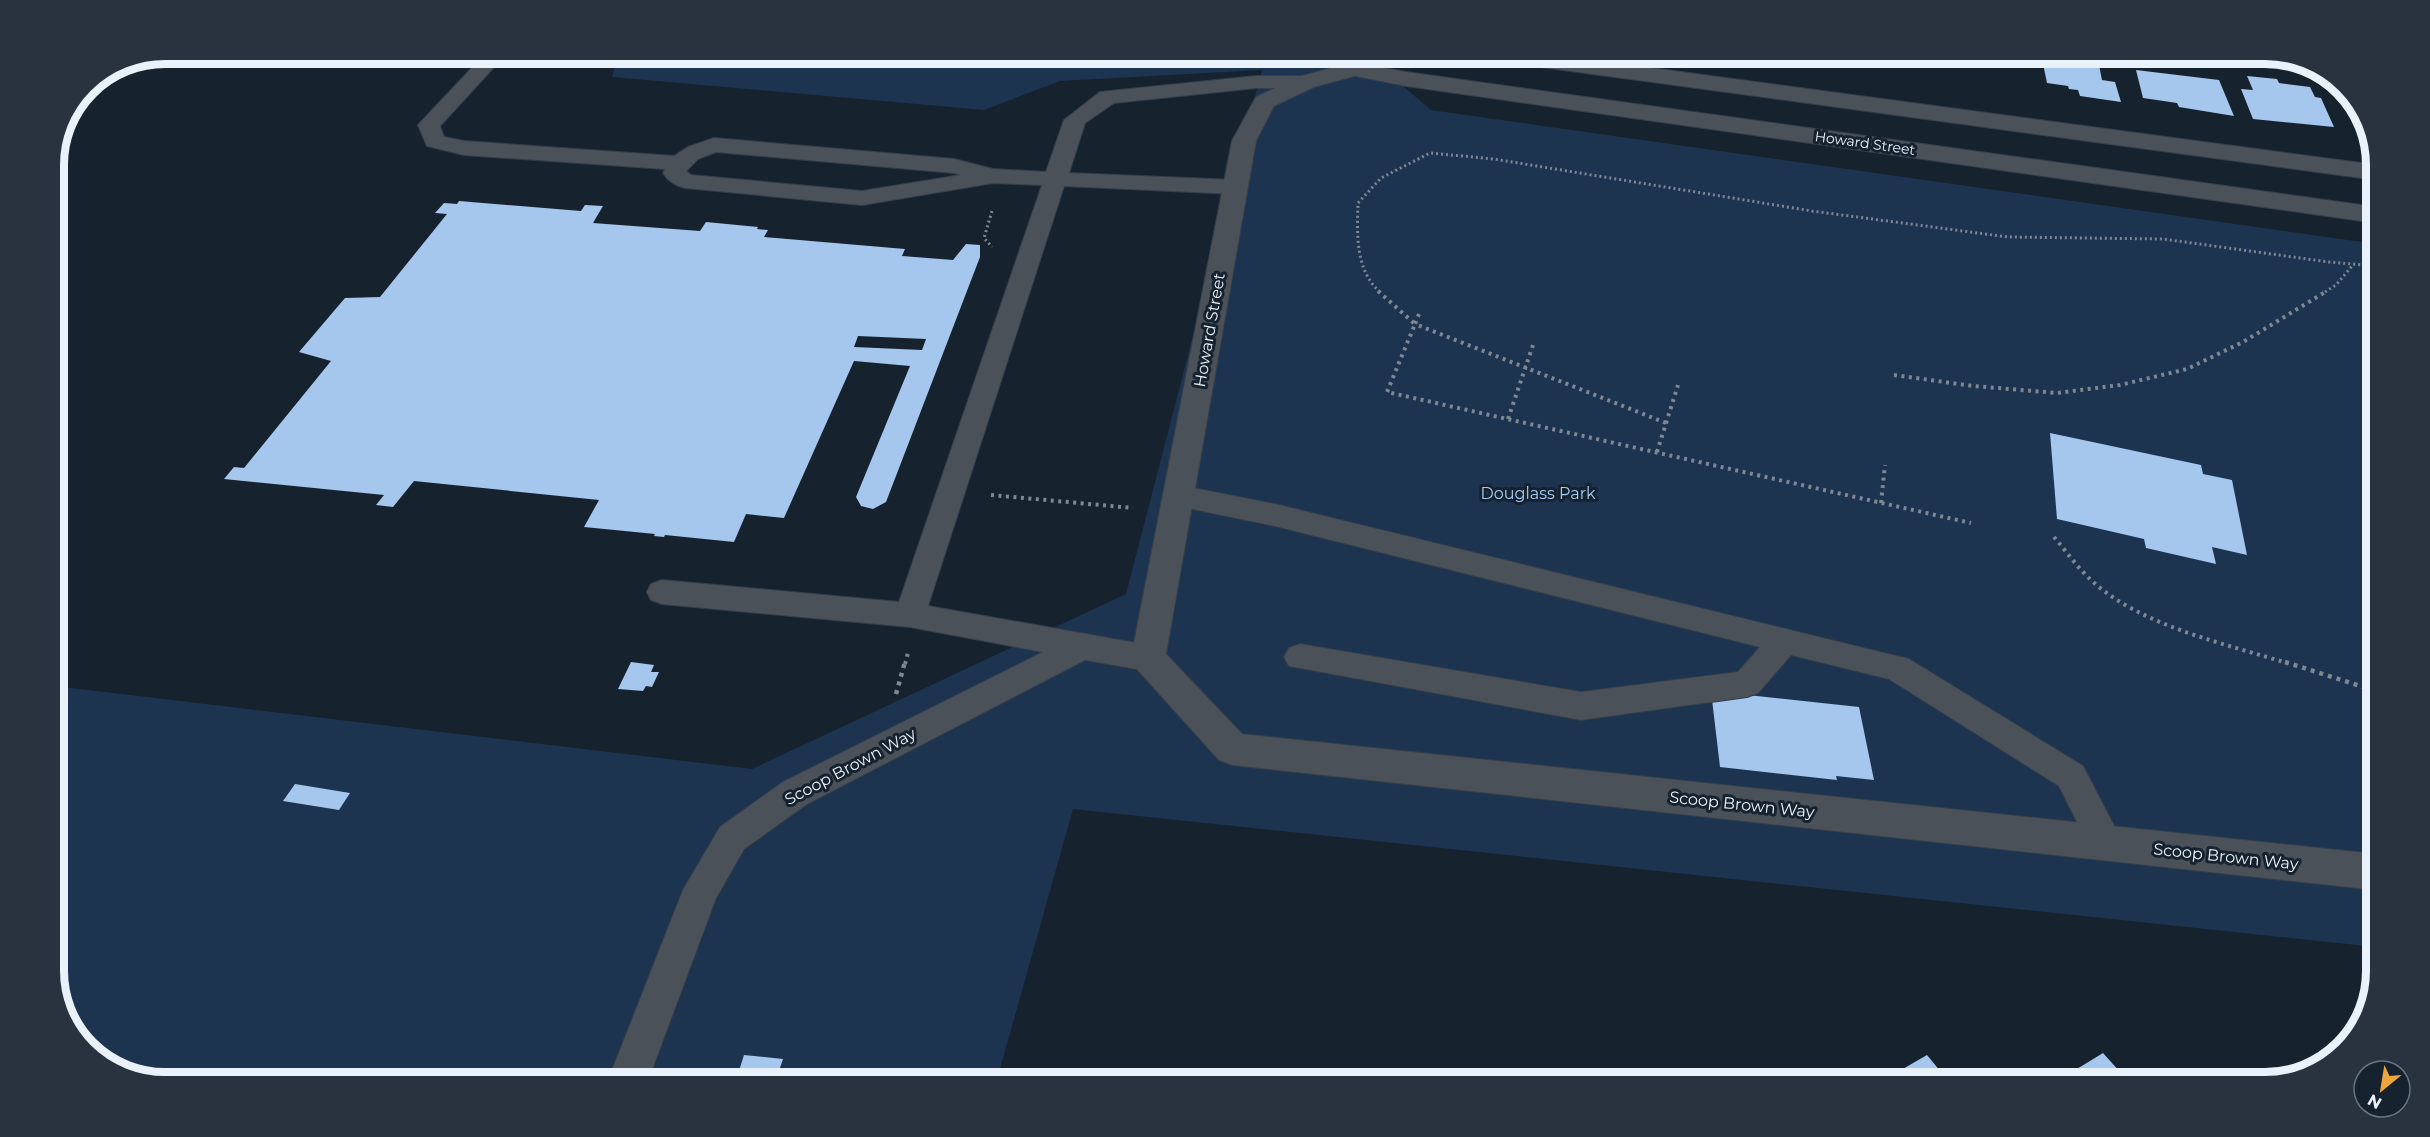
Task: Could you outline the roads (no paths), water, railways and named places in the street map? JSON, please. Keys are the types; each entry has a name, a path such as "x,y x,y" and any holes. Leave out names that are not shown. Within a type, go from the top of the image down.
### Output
{"street":[{"name":"Howard Street","path":"1148,658 1244,141 1264,102 1344,64"},
{"name":"Howard Street","path":"1355,64 1407,79 2365,213"},
{"path":"1574,102 1578,64"},
{"path":"1606,64 2365,171"},
{"name":"Scoop Brown Way","path":"1148,658 1232,749 2366,871"}],"lane":[{"path":"487,64 429,125 435,141 464,148 678,164"},
{"path":"910,615 1075,120 1108,98 1256,82 1306,82"},
{"path":"993,176 862,198 685,181 674,173 678,164 691,153 714,146 954,166 993,176 1235,187"},
{"path":"1178,496 1275,515 1898,668 2071,776 2105,843"},
{"path":"662,592 910,615 1148,658"},
{"path":"1300,657 1581,706 1747,684 1784,641"},
{"name":"Scoop Brown Way","path":"631,1072 700,890 732,838 795,793 1083,646"}],"park label":[{"name":"Douglass Park","path":"1538,493"}]}
